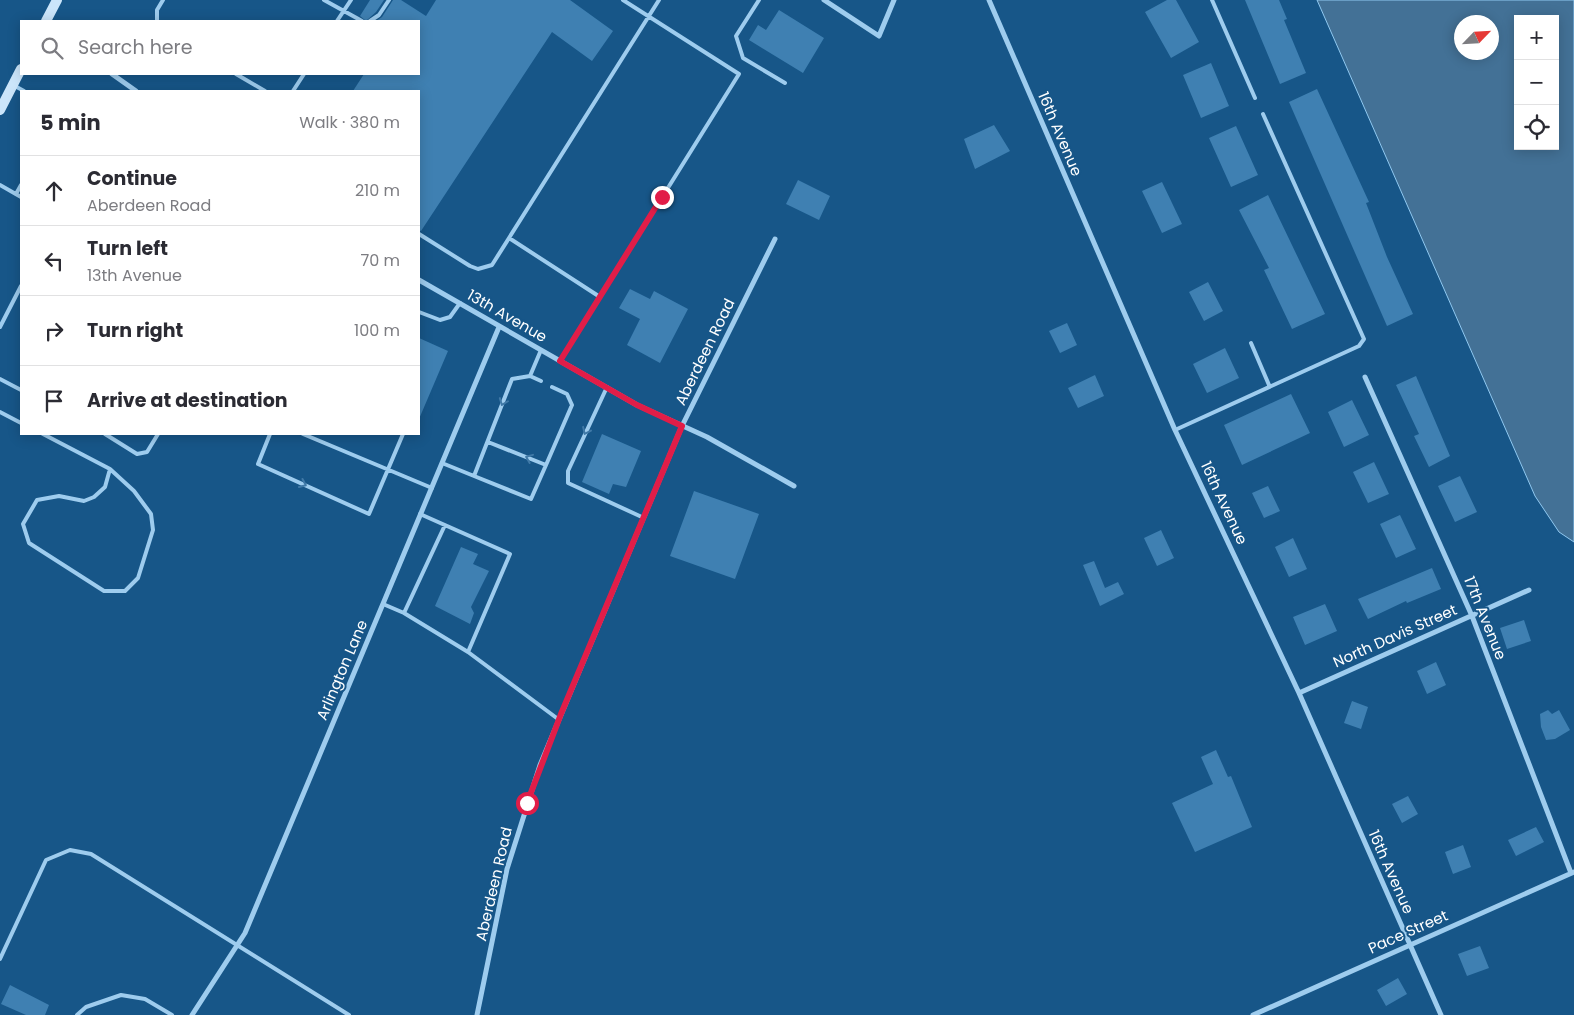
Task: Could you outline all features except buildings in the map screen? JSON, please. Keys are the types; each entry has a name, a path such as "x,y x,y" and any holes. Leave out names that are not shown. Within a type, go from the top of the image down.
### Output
{"main road":[{"path":"47,20 57,0"},
{"path":"0,110 20,71"}],"street":[{"path":"824,0 880,36 894,0"},
{"name":"16th Avenue","path":"989,0 1175,430 1299,693 1441,1015"},
{"path":"113,75 135,90"},
{"name":"Aberdeen Road","path":"477,1015 507,869 527,803 558,720 682,426 774,239"},
{"name":"13th Avenue","path":"420,281 637,405 682,426 794,486"},
{"name":"Arlington Lane","path":"192,1015 245,933 499,327"},
{"name":"17th Avenue","path":"1365,377 1472,616 1573,872"},
{"name":"North Davis Street","path":"1299,693 1529,590"},
{"name":"Pace Street","path":"1253,1015 1573,872"}],"lane":[{"path":"157,20 157,10 163,0"},
{"path":"324,0 360,20"},
{"path":"338,20 351,0"},
{"path":"372,20 379,15 389,0"},
{"path":"560,361 739,74 622,0"},
{"path":"420,235 478,269 492,265 659,0"},
{"path":"759,0 736,36 743,58 785,83"},
{"path":"1212,0 1255,98"},
{"path":"238,75 262,90"},
{"path":"294,90 303,75"},
{"path":"13,85 22,90"},
{"path":"1175,430 1269,385 1359,346 1364,339 1262,114"},
{"path":"0,185 20,196"},
{"path":"16,194 20,187"},
{"path":"509,238 600,297"},
{"path":"0,327 20,288"},
{"path":"420,312 440,320 450,317 460,303"},
{"path":"1251,342 1269,385"},
{"path":"530,376 541,350"},
{"path":"474,476 512,379 530,376 541,381"},
{"path":"0,378 20,389"},
{"path":"442,463 531,499 572,405 567,394 552,387"},
{"path":"607,387 568,471 568,483 644,518"},
{"path":"0,412 20,422"},
{"path":"45,435 110,469 134,491 151,514 154,530 138,578 125,590 104,590 29,543 23,524 37,500 59,496 84,501 94,497 104,487 110,469"},
{"path":"107,435 137,454 147,452 157,435"},
{"path":"270,435 258,464 369,514 403,435"},
{"path":"305,435 432,488"},
{"path":"488,442 546,465"},
{"path":"420,514 510,554 468,652"},
{"path":"404,613 445,525"},
{"path":"383,604 404,613 468,652 558,720"},
{"path":"0,959 46,860 70,850 91,854 349,1015"},
{"path":"77,1015 86,1007 120,995 145,1000 172,1015"}],"water":[{"path":"1317,0 1574,0 1574,542 1559,532 1535,496"}],"route":[{"path":"527,803 540,765 682,426 637,405 560,361 662,197"}]}
